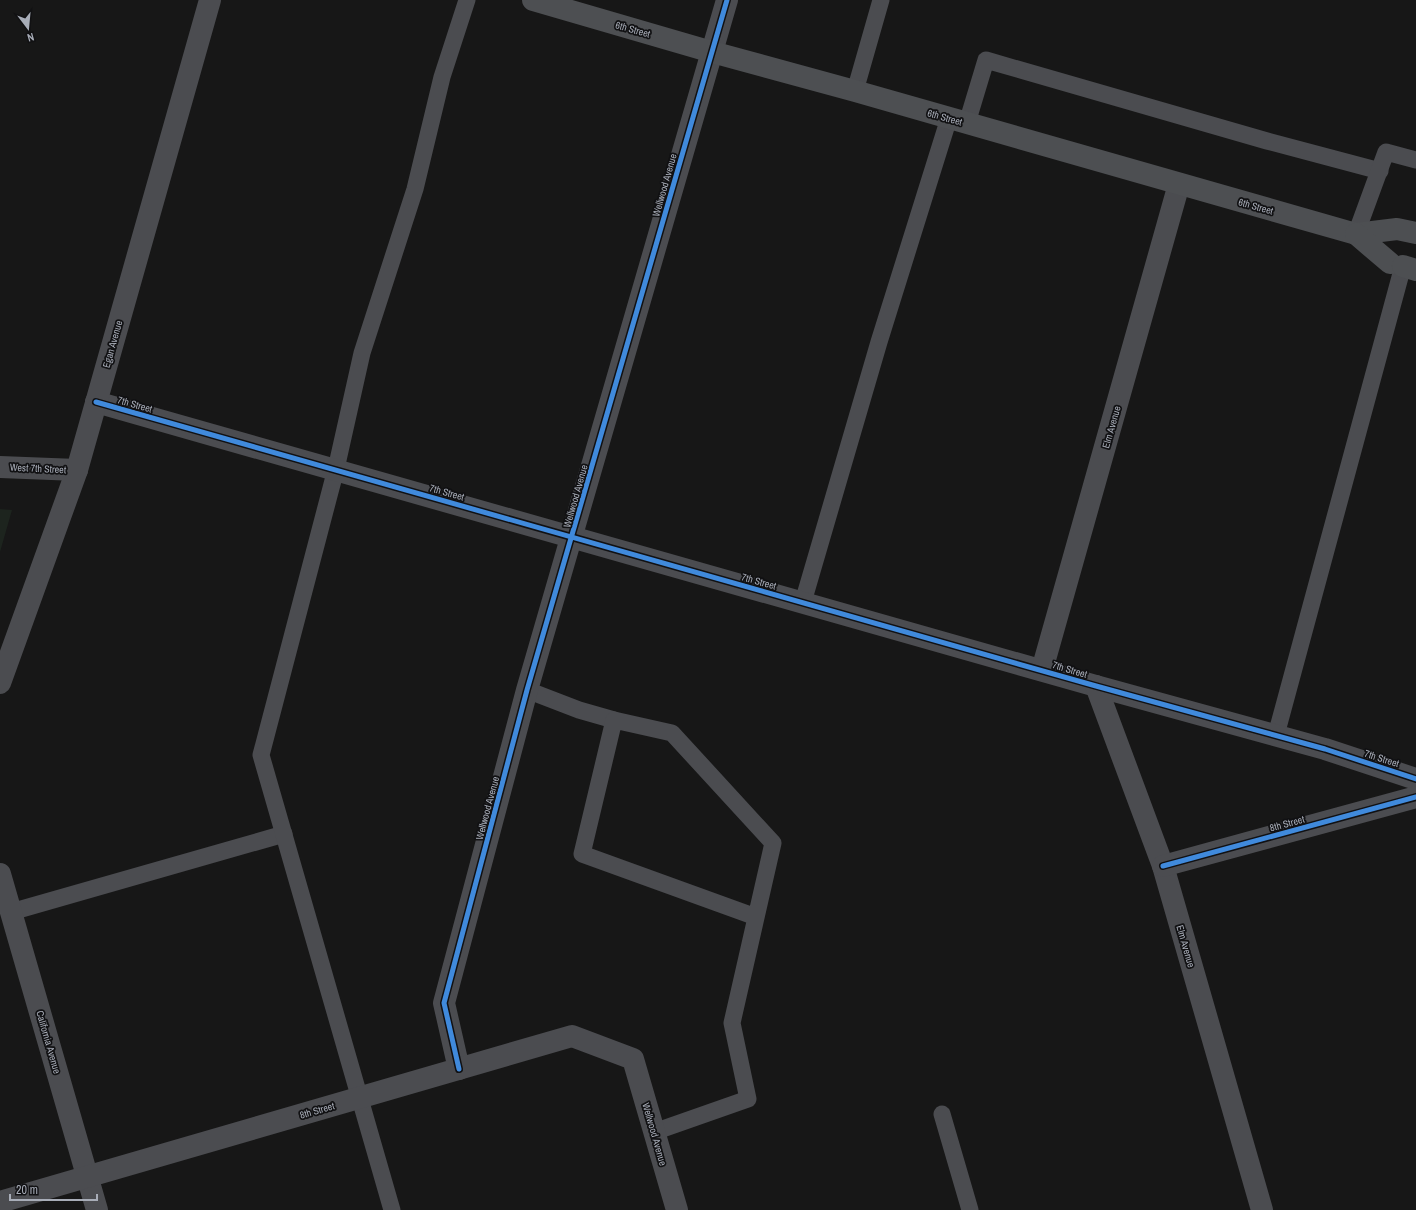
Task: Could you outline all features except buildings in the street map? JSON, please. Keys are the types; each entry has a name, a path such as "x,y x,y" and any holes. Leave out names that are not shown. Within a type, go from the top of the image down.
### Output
{"main road":[{"name":"6th Street","path":"533,0 1356,234 1403,266"},
{"name":"6th Street","path":"1356,234 1397,229 1416,233"}],"street":[{"name":"Egan Avenue","path":"0,683 77,470 210,0"},
{"name":"Wellwood Avenue","path":"459,1069 444,1002 527,690 727,0"},
{"name":"Elm Avenue","path":"1042,670 1179,184"},
{"name":"7th Street","path":"96,402 1276,736 1416,779"},
{"name":"West 7th Street","path":"0,467 77,470"},
{"name":"Elm Avenue","path":"1096,686 1163,866 1262,1210"},
{"name":"8th Street","path":"1163,866 1416,797"},
{"name":"California Avenue","path":"0,874 97,1210"},
{"name":"8th Street","path":"0,1202 572,1036 633,1059"},
{"name":"Wellwood Avenue","path":"633,1059 677,1210"}],"lane":[{"path":"392,1210 261,755 336,470 362,353 415,189 442,77 468,0"},
{"path":"855,91 881,0"},
{"path":"803,602 879,342 958,120 986,60 1267,141 1380,171"},
{"path":"1356,234 1386,152 1416,160"},
{"path":"1276,736 1403,266"},
{"path":"527,690 579,710 614,720 672,733 773,843 732,1023 748,1100 654,1132"},
{"path":"614,720 582,854 756,917"},
{"path":"11,912 284,834"},
{"path":"942,1114 970,1210"}],"shaded area":[{"path":"0,509 12,510 0,552"}],"cycle path":[{"path":"459,1069 444,1003 527,690 727,0"},
{"path":"96,402 1096,686 1325,749 1416,779"},
{"path":"1163,866 1416,797"}]}
